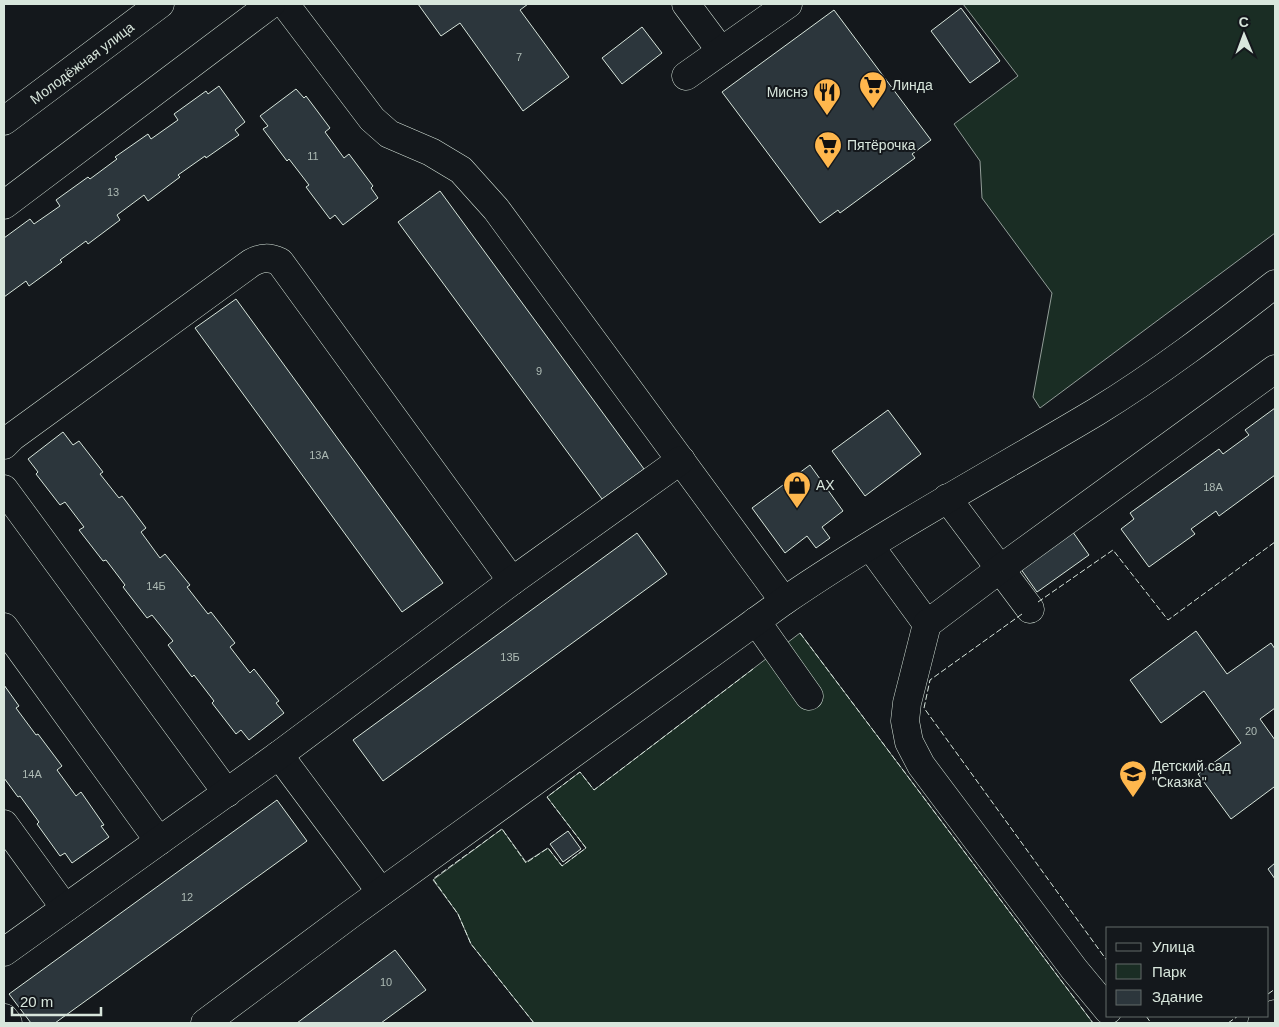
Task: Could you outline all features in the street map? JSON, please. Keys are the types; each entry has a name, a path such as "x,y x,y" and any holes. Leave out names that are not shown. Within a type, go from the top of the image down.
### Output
{"street":[{"name":"Молодёжная улица","path":"4,122 160,4"},
{"path":"4,205 271,4"},
{"path":"285,4 378,124 388,134 431,152 461,170 496,209 784,601"},
{"path":"686,4 721,51"},
{"path":"686,76 788,4"},
{"path":"4,445 12,437 251,263 261,258 270,258 280,262 512,581"},
{"path":"205,1023 381,892 784,601 819,577 947,498 1096,411 1152,375 1275,284"},
{"path":"1106,1008 1074,969 921,766 909,742 905,721 906,703 927,624 1275,369"},
{"path":"4,952 279,756 512,581 682,460"},
{"path":"4,489 226,793"},
{"path":"947,498 1030,609"},
{"path":"870,546 927,624"},
{"path":"756,621 810,696"},
{"path":"4,627 159,841"},
{"path":"279,756 381,892"},
{"path":"4,824 65,908"},
{"path":"1262,1023 1275,1014"},
{"path":"4,1018 8,1023"}],"green space":[{"path":"963,4 1275,4 1275,233 1040,408 1033,397 1052,293 982,198 980,161 954,124 1018,76"},
{"path":"800,633 1093,1023 534,1023 471,944 458,914 433,880 502,829 526,862 548,848 562,866 586,848 547,797 580,772 594,790"}],"building":[{"path":"418,4 528,4 520,10 569,77 523,111 460,23 441,36"},
{"path":"961,8 1000,61 970,83 931,31"},
{"name":"Миснэ","path":"834,10 931,140 912,154 915,158 840,213 838,210 820,223 722,92"},
{"path":"642,27 662,53 622,84 602,58"},
{"path":"219,86 245,122 235,130 239,135 178,175 180,177 148,201 144,195 117,215 120,220 88,244 86,241 60,260 62,262 29,286 26,281 4,297 4,238 30,219 34,224 60,206 56,200 88,177 90,179 117,159 115,157 148,134 151,139 178,120 174,114 206,91 208,94"},
{"path":"296,89 304,98 306,96 330,128 325,132 344,158 349,154 373,186 371,188 378,198 343,225 335,215 330,219 306,187 309,185 289,159 287,161 263,129 268,126 260,116"},
{"path":"440,191 644,469 602,499 398,222"},
{"path":"236,299 443,583 402,612 195,328"},
{"path":"1275,408 1275,475 1219,516 1216,511 1191,529 1195,534 1149,567 1121,529 1134,519 1130,513 1219,449 1223,454 1249,435 1245,430"},
{"path":"888,410 921,454 865,496 832,451"},
{"path":"63,432 73,445 79,441 103,472 100,474 119,498 122,496 146,528 141,532 160,558 165,554 190,585 187,587 208,614 211,612 235,643 230,647 250,673 254,669 279,701 276,703 284,713 249,740 241,730 236,734 212,703 214,701 194,675 192,677 168,645 173,641 152,615 147,618 123,587 125,585 106,560 103,561 79,530 84,527 65,502 60,505 36,474 38,472 28,459"},
{"name":"АХ","path":"810,465 843,511 822,527 830,538 816,548 807,536 785,553 752,508"},
{"path":"1070,528 1089,555 1037,592 1018,565"},
{"path":"637,533 667,574 383,781 353,740"},
{"path":"1196,631 1227,674 1271,643 1275,649 1275,708 1260,719 1275,740 1275,789 1274,787 1231,819 1198,774 1241,743 1204,691 1161,723 1130,680"},
{"path":"4,685 19,706 16,708 62,766 57,770 76,796 81,792 104,825 101,826 109,837 72,863 65,853 60,856 37,824 39,822 4,778"},
{"path":"277,800 307,841 55,1023 31,1023 9,994"},
{"path":"568,831 581,849 563,862 550,844"},
{"path":"1275,863 1275,879 1268,869"},
{"path":"395,950 426,990 381,1023 297,1023"}],"fence":[{"path":"1038,602 1113,550 1168,620 1275,542"},
{"path":"1022,614 930,680 924,708 1106,959"},
{"path":"800,633 1093,1023"},
{"path":"534,1023 471,944 458,914 433,879 502,829 526,863 548,848 562,866 586,848 547,797 580,772 594,790 753,669"},
{"path":"1269,993 1275,989"},
{"path":"1147,1017 1151,1023"},
{"path":"1228,1023 1237,1017"}],"place":[{"name":"Линда","path":"873,109"},
{"name":"Миснэ","path":"827,116"},
{"name":"Пятёрочка","path":"828,169"},
{"name":"АХ","path":"797,509"},
{"name":"Детский сад \"Сказка\"","path":"1133,798"}]}
